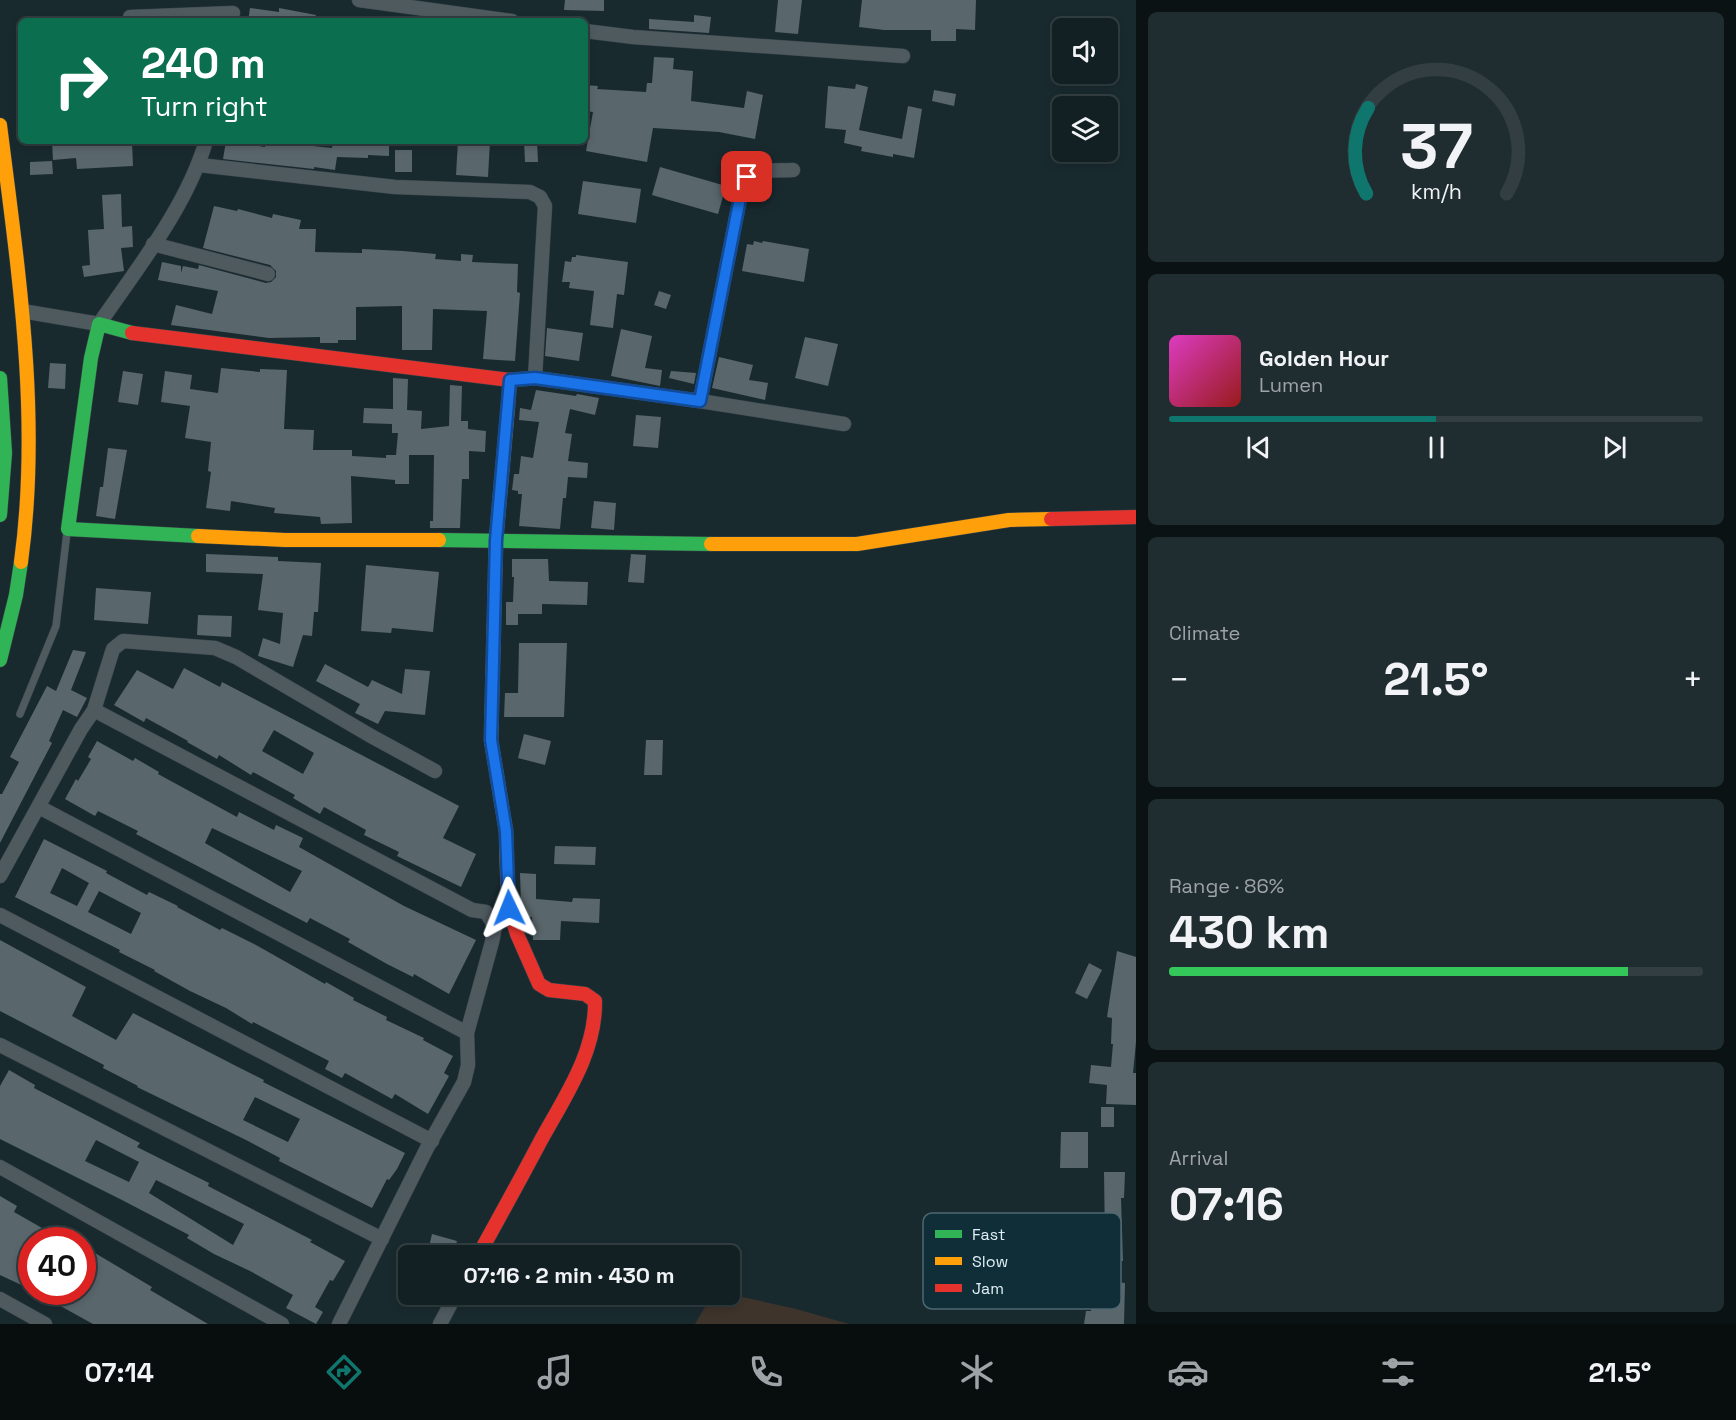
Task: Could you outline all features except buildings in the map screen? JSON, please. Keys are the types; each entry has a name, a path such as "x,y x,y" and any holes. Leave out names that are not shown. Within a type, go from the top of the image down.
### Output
{"street":[{"path":"359,0 490,18"},
{"path":"130,17 234,11"},
{"path":"588,31 633,37 903,56"},
{"path":"0,125 22,311 29,395 27,514 20,572 8,633 0,660"},
{"path":"205,144 199,165 153,244 99,324 91,358 68,529 285,540 496,540 792,545 856,544 1009,520 1136,517"},
{"path":"199,165 395,187 530,192 540,197 545,206 535,378"},
{"path":"700,401 743,183 755,172 793,170"},
{"path":"153,244 268,274"},
{"path":"22,311 99,324 130,333 510,380 535,378 844,424"},
{"path":"0,378 5,453 0,515"},
{"path":"484,1245 577,1075 585,1057 596,1011 595,1001 585,994 549,990 539,984 517,934 509,908 506,831 491,740 496,540 510,380"},
{"path":"0,876 81,729 94,710 113,649 123,641 216,648 236,657 435,771"},
{"path":"94,710 472,910 486,912 495,927 467,1033 468,1065 464,1082 339,1324"},
{"path":"39,807 467,1033"},
{"path":"0,915 432,1141"},
{"path":"0,1045 381,1239"},
{"path":"0,1167 282,1324"},
{"path":"0,1299 45,1324"},
{"path":"440,1324 450,1305"}],"lane":[{"path":"20,714 56,626 68,529"}],"shaded area":[{"path":"740,1296 849,1324 695,1324 706,1305 740,1305"}],"traffic: fast":[{"path":"132,333 99,324 91,358 68,529 198,536"},
{"path":"0,378 5,453 0,515"},
{"path":"439,540 711,544"},
{"path":"0,660 16,595 21,562"}],"traffic: slow":[{"path":"0,125 20,288 28,398 27,507 21,562"},
{"path":"507,869 506,831 491,740 496,540 508,406"},
{"path":"711,544 857,544 1009,520 1051,519"},
{"path":"198,536 285,540 439,540"}],"traffic: jam":[{"path":"132,333 510,380 508,406"},
{"path":"1051,519 1136,517"},
{"path":"484,1245 577,1074 590,1039 594,1020 595,1001 585,994 549,990 539,984 517,934 509,908 507,869"}],"route":[{"path":"509,908 506,831 491,740 496,540 510,380 535,378 700,401 743,183 747,177"}]}
